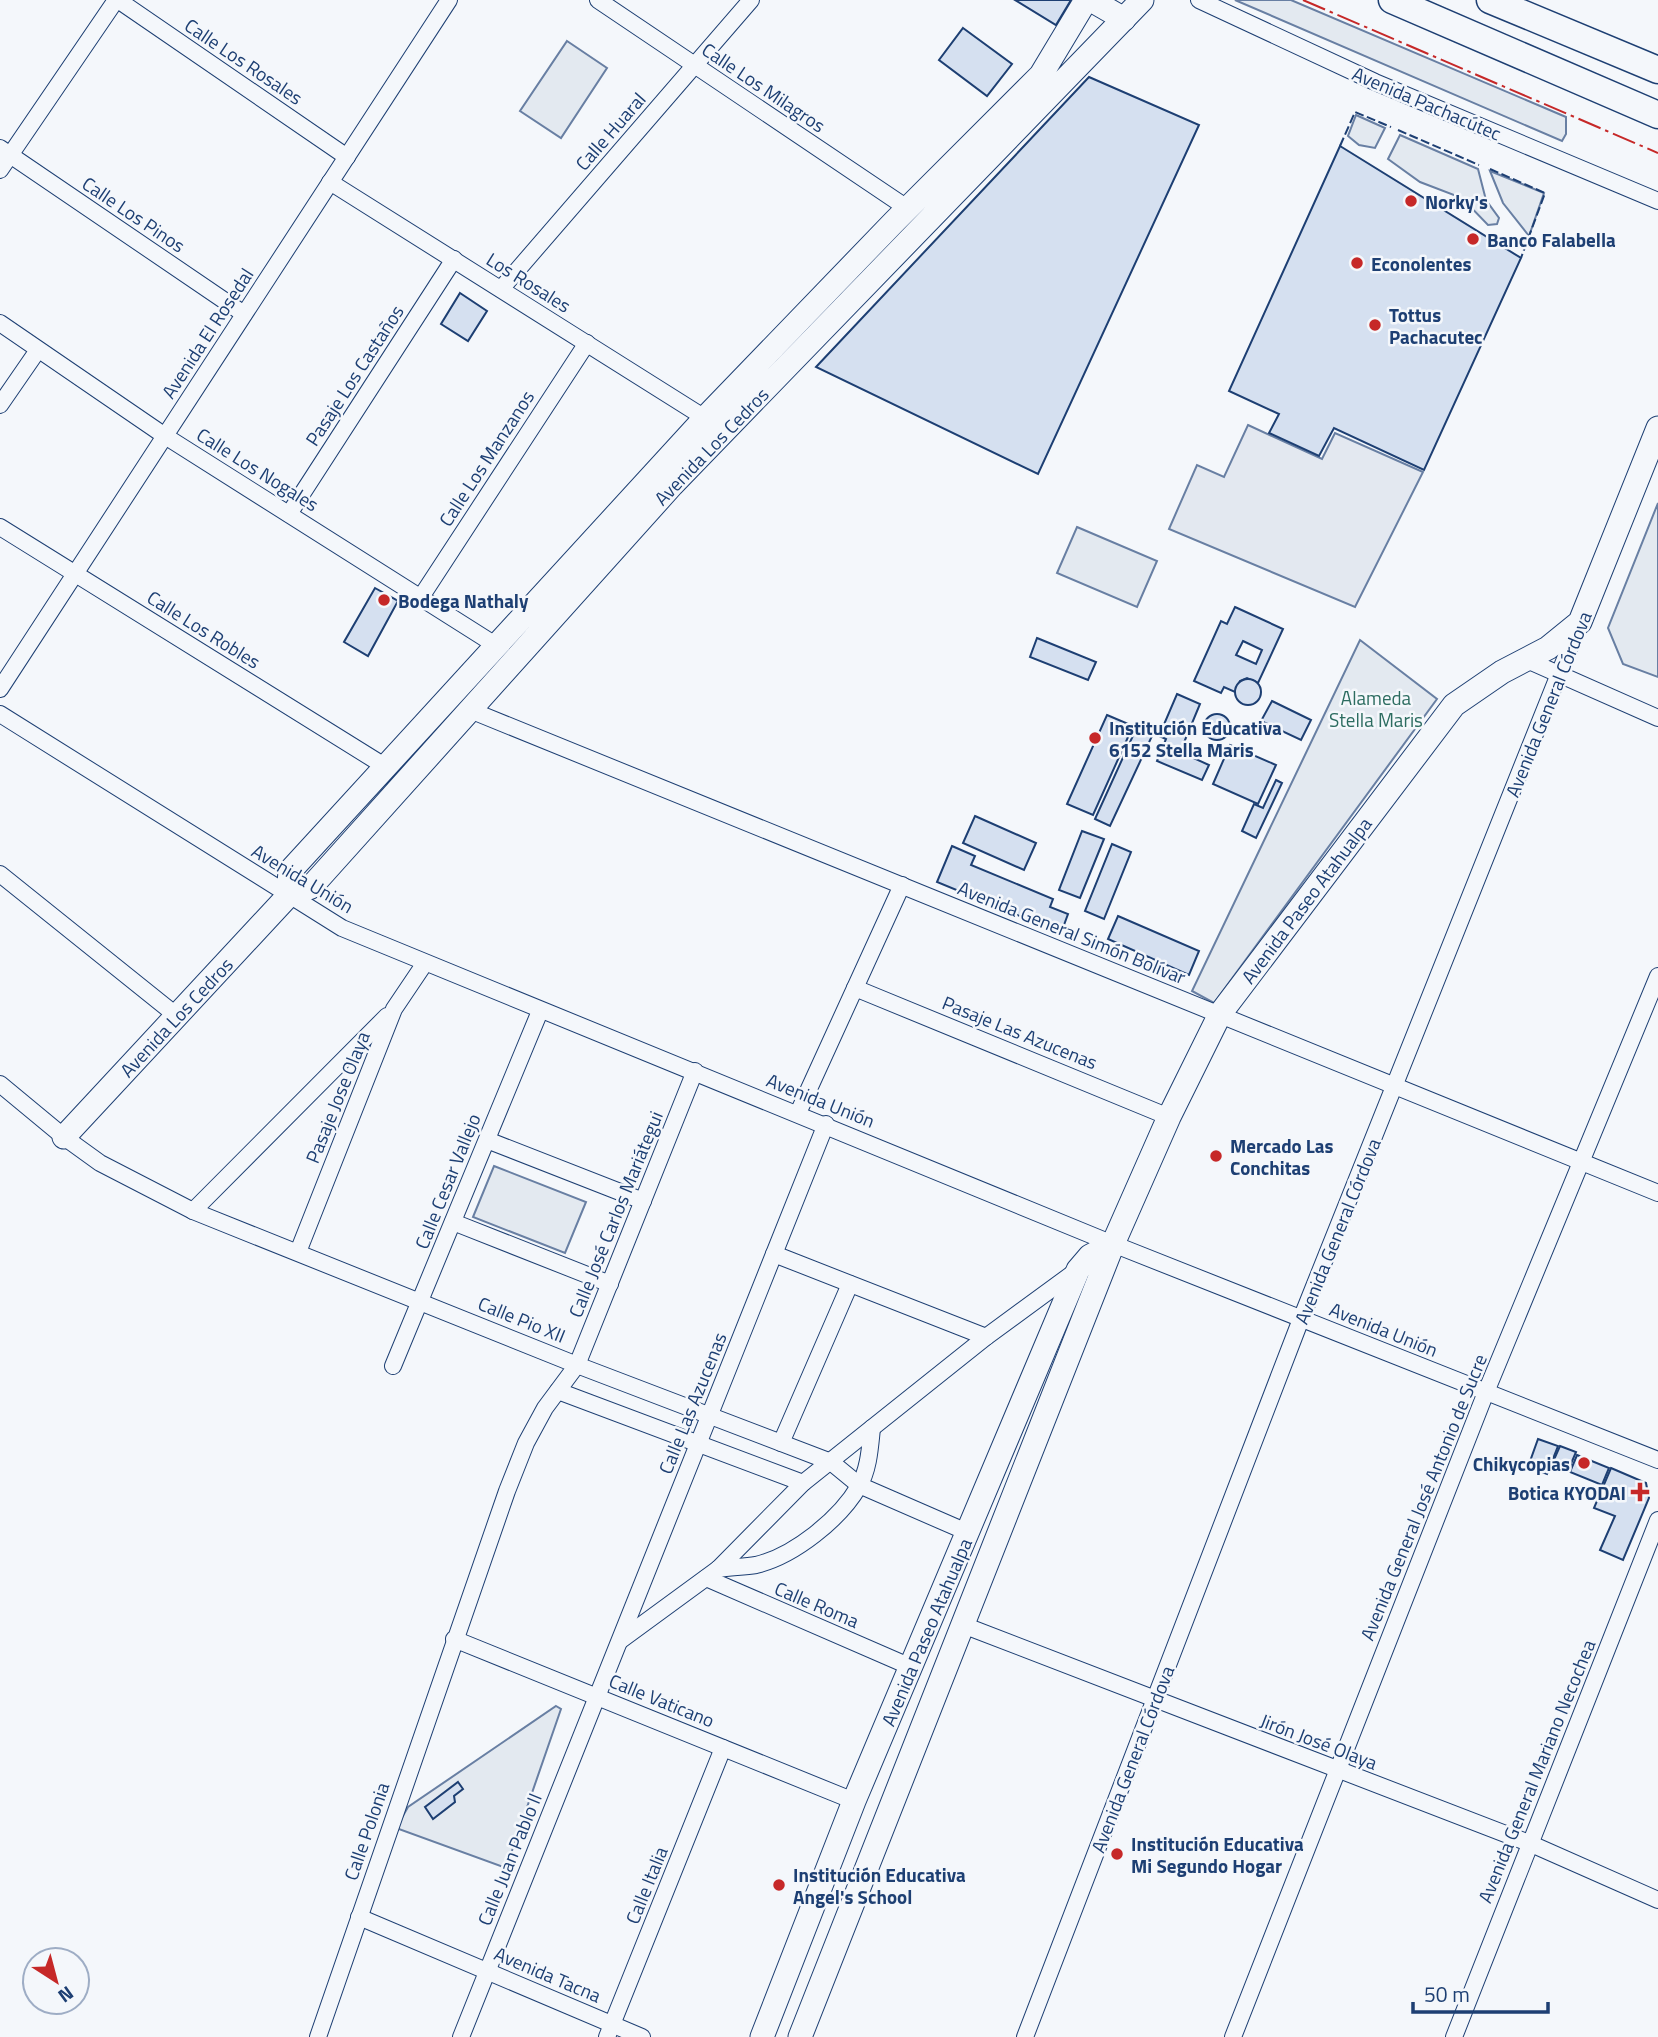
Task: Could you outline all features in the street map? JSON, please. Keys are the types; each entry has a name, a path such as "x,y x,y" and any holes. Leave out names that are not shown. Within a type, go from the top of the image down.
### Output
{"main road":[{"path":"1392,0 1658,115"},
{"path":"1490,0 1658,70"}],"street":[{"path":"0,170 5,152 117,0"},
{"name":"Calle Los Rosales","path":"117,0 347,157"},
{"name":"Avenida El Rosedal","path":"0,689 449,0"},
{"name":"Calle Los Milagros","path":"598,0 907,208"},
{"name":"Calle Huaral","path":"501,289 751,0"},
{"path":"1089,0 1124,19"},
{"name":"Avenida Los Cedros","path":"288,897 290,871 705,418 907,208 1041,75 1089,0"},
{"name":"Avenida Los Cedros","path":"64,1137 288,897 311,887 672,485 1142,0"},
{"name":"Avenida Pachacútec","path":"1199,0 1375,82 1658,201"},
{"name":"Calle Los Pinos","path":"5,152 244,314"},
{"name":"Los Rosales","path":"330,182 705,418"},
{"name":"Pasaje Los Castaños","path":"289,514 454,260"},
{"name":"Calle Los Nogales","path":"0,323 165,436 497,646"},
{"name":"Calle Los Manzanos","path":"421,597 587,343"},
{"path":"0,405 38,350"},
{"name":"Avenida General Córdova","path":"1025,2037 1301,1319 1658,428"},
{"name":"Calle Los Robles","path":"0,527 386,767"},
{"name":"Avenida Paseo Atahualpa","path":"800,2037 1113,1244 1169,1116 1220,1014 1454,705 1502,672 1560,640 1580,622"},
{"path":"1527,660 1658,718"},
{"name":"Avenida General Simón Bolívar","path":"470,710 1658,1193"},
{"name":"Avenida Unión","path":"0,714 288,897 342,928 540,1011 826,1124 1113,1244 1658,1460"},
{"path":"0,874 177,1016"},
{"path":"798,1113 902,885"},
{"name":"Pasaje Jose Olaya","path":"298,1252 394,1009 425,963"},
{"name":"Avenida General José Antonio de Sucre","path":"1233,2037 1486,1392 1658,976"},
{"name":"Pasaje Las Azucenas","path":"855,988 1169,1116"},
{"path":"193,1211 394,1009"},
{"name":"Calle Cesar Vallejo","path":"393,1366 540,1011"},
{"name":"Calle José Carlos Mariátegui","path":"454,1639 526,1443 577,1365 695,1072"},
{"name":"Calle Pio XII","path":"0,1084 64,1137 141,1186 193,1211 421,1300 577,1365 831,1462 859,1485 967,1532"},
{"name":"Calle Las Azucenas","path":"597,1697 826,1124"},
{"path":"487,1140 643,1201"},
{"path":"453,1222 610,1284"},
{"name":"Avenida Paseo Atahualpa","path":"762,2037 854,1801 1078,1269 1090,1256 1113,1244"},
{"path":"774,1254 986,1337"},
{"path":"619,1641 712,1574 803,1483 986,1337 1078,1269"},
{"path":"781,1443 850,1284"},
{"path":"558,1391 803,1483"},
{"path":"712,1574 757,1564 787,1551 822,1527 859,1485 868,1461 872,1428"},
{"name":"Avenida General Mariano Necochea","path":"1454,2037 1658,1520"},
{"name":"Calle Roma","path":"712,1574 911,1667"},
{"name":"Jirón José Olaya","path":"963,1625 1154,1701 1529,1843 1658,1900"},
{"name":"Calle Vaticano","path":"454,1639 854,1801"},
{"name":"Calle Polonia","path":"318,2037 454,1639"},
{"name":"Calle Juan Pablo II","path":"461,2037 597,1697"},
{"name":"Calle Italia","path":"610,2031 723,1748"},
{"name":"Avenida Tacna","path":"359,1917 487,1971 610,2031 642,2037"}],"green space":[{"path":"1235,0 1291,0 1566,117 1566,134 1562,141"},
{"path":"567,41 607,68 561,138 520,111"},
{"path":"1356,115 1385,128 1375,148 1359,145 1348,136"},
{"path":"1400,135 1478,169 1486,200 1499,218 1497,224 1488,225 1462,198 1420,182 1388,159"},
{"path":"1490,171 1544,193 1529,236 1503,203"},
{"path":"1658,503 1658,677 1623,664 1608,628"},
{"path":"1077,527 1157,561 1137,607 1057,573"},
{"name":"Alameda Stella Maris","path":"1360,640 1437,699 1214,1003 1192,991"},
{"path":"494,1166 586,1202 565,1253 473,1217"},
{"path":"556,1706 561,1709 506,1868 396,1828 408,1807"}],"shaded area":[{"path":"1248,425 1322,459 1335,433 1423,472 1355,607 1169,529 1197,465 1224,477"}],"building":[{"path":"1015,0 1071,0 1056,25"},
{"path":"963,28 1012,64 987,96 939,60"},
{"path":"1089,77 1199,125 1038,474 816,367"},
{"name":"Tottus Pachacutec","path":"1340,146 1521,258 1424,470 1334,428 1319,456 1269,433 1279,414 1229,391"},
{"path":"460,293 487,311 468,341 441,324"},
{"path":"375,588 398,601 368,656 344,642"},
{"path":"1235,607 1283,629 1258,683 1247,678 1240,681 1235,692 1224,687 1221,693 1194,681 1221,621 1227,624","holes":["1243,641 1262,650 1256,664 1236,655"]},
{"path":"1037,638 1096,662 1088,680 1030,657"},
{"path":"1248,679 1257,683 1261,692 1257,701 1248,705 1239,701 1235,692 1239,683"},
{"path":"1177,694 1200,704 1180,752 1209,765 1202,780 1157,761 1166,739 1159,736"},
{"path":"1272,701 1311,720 1301,740 1261,721"},
{"path":"1217,714 1226,718 1230,727 1226,736 1217,740 1208,736 1204,727 1208,718"},
{"path":"1107,715 1133,726 1093,815 1067,804"},
{"path":"1136,729 1152,736 1110,826 1095,819"},
{"path":"1230,745 1276,765 1258,804 1213,784"},
{"path":"1276,780 1282,783 1256,838 1242,831 1254,804 1263,808"},
{"path":"975,816 1036,843 1024,870 963,843"},
{"path":"1082,831 1104,839 1080,898 1059,890"},
{"path":"1112,844 1131,852 1104,919 1085,911"},
{"path":"952,846 975,856 971,865 1053,899 1050,907 1068,914 1061,933 937,882"},
{"path":"1118,916 1199,951 1189,975 1108,939"},
{"path":"1538,1439 1558,1446 1547,1474 1528,1467"},
{"path":"1560,1446 1576,1452 1568,1471 1552,1464"},
{"path":"1577,1455 1609,1468 1602,1485 1570,1472"},
{"path":"1611,1468 1646,1483 1649,1498 1623,1560 1600,1550 1615,1516 1594,1508"},
{"path":"458,1782 463,1789 454,1796 455,1802 433,1819 425,1807"}],"fence":[{"path":"1340,146 1355,112 1391,127"},
{"path":"1398,130 1479,165"},
{"path":"1490,169 1545,193 1521,258"}],"power":[{"path":"1303,0 1658,153"}],"place":[{"name":"Norky's","path":"1411,201"},
{"name":"Banco Falabella","path":"1473,239"},
{"name":"Econolentes","path":"1357,263"},
{"name":"Tottus Pachacutec","path":"1375,325"},
{"name":"Bodega Nathaly","path":"384,600"},
{"name":"Institución Educativa 6152 Stella Maris","path":"1095,738"},
{"name":"Mercado Las Conchitas","path":"1216,1156"},
{"name":"Chikycopias","path":"1584,1463"},
{"name":"Botica KYODAI","path":"1640,1492"},
{"name":"Institución Educativa Mi Segundo Hogar","path":"1117,1854"},
{"name":"Institución Educativa Angel's School","path":"779,1885"}]}
